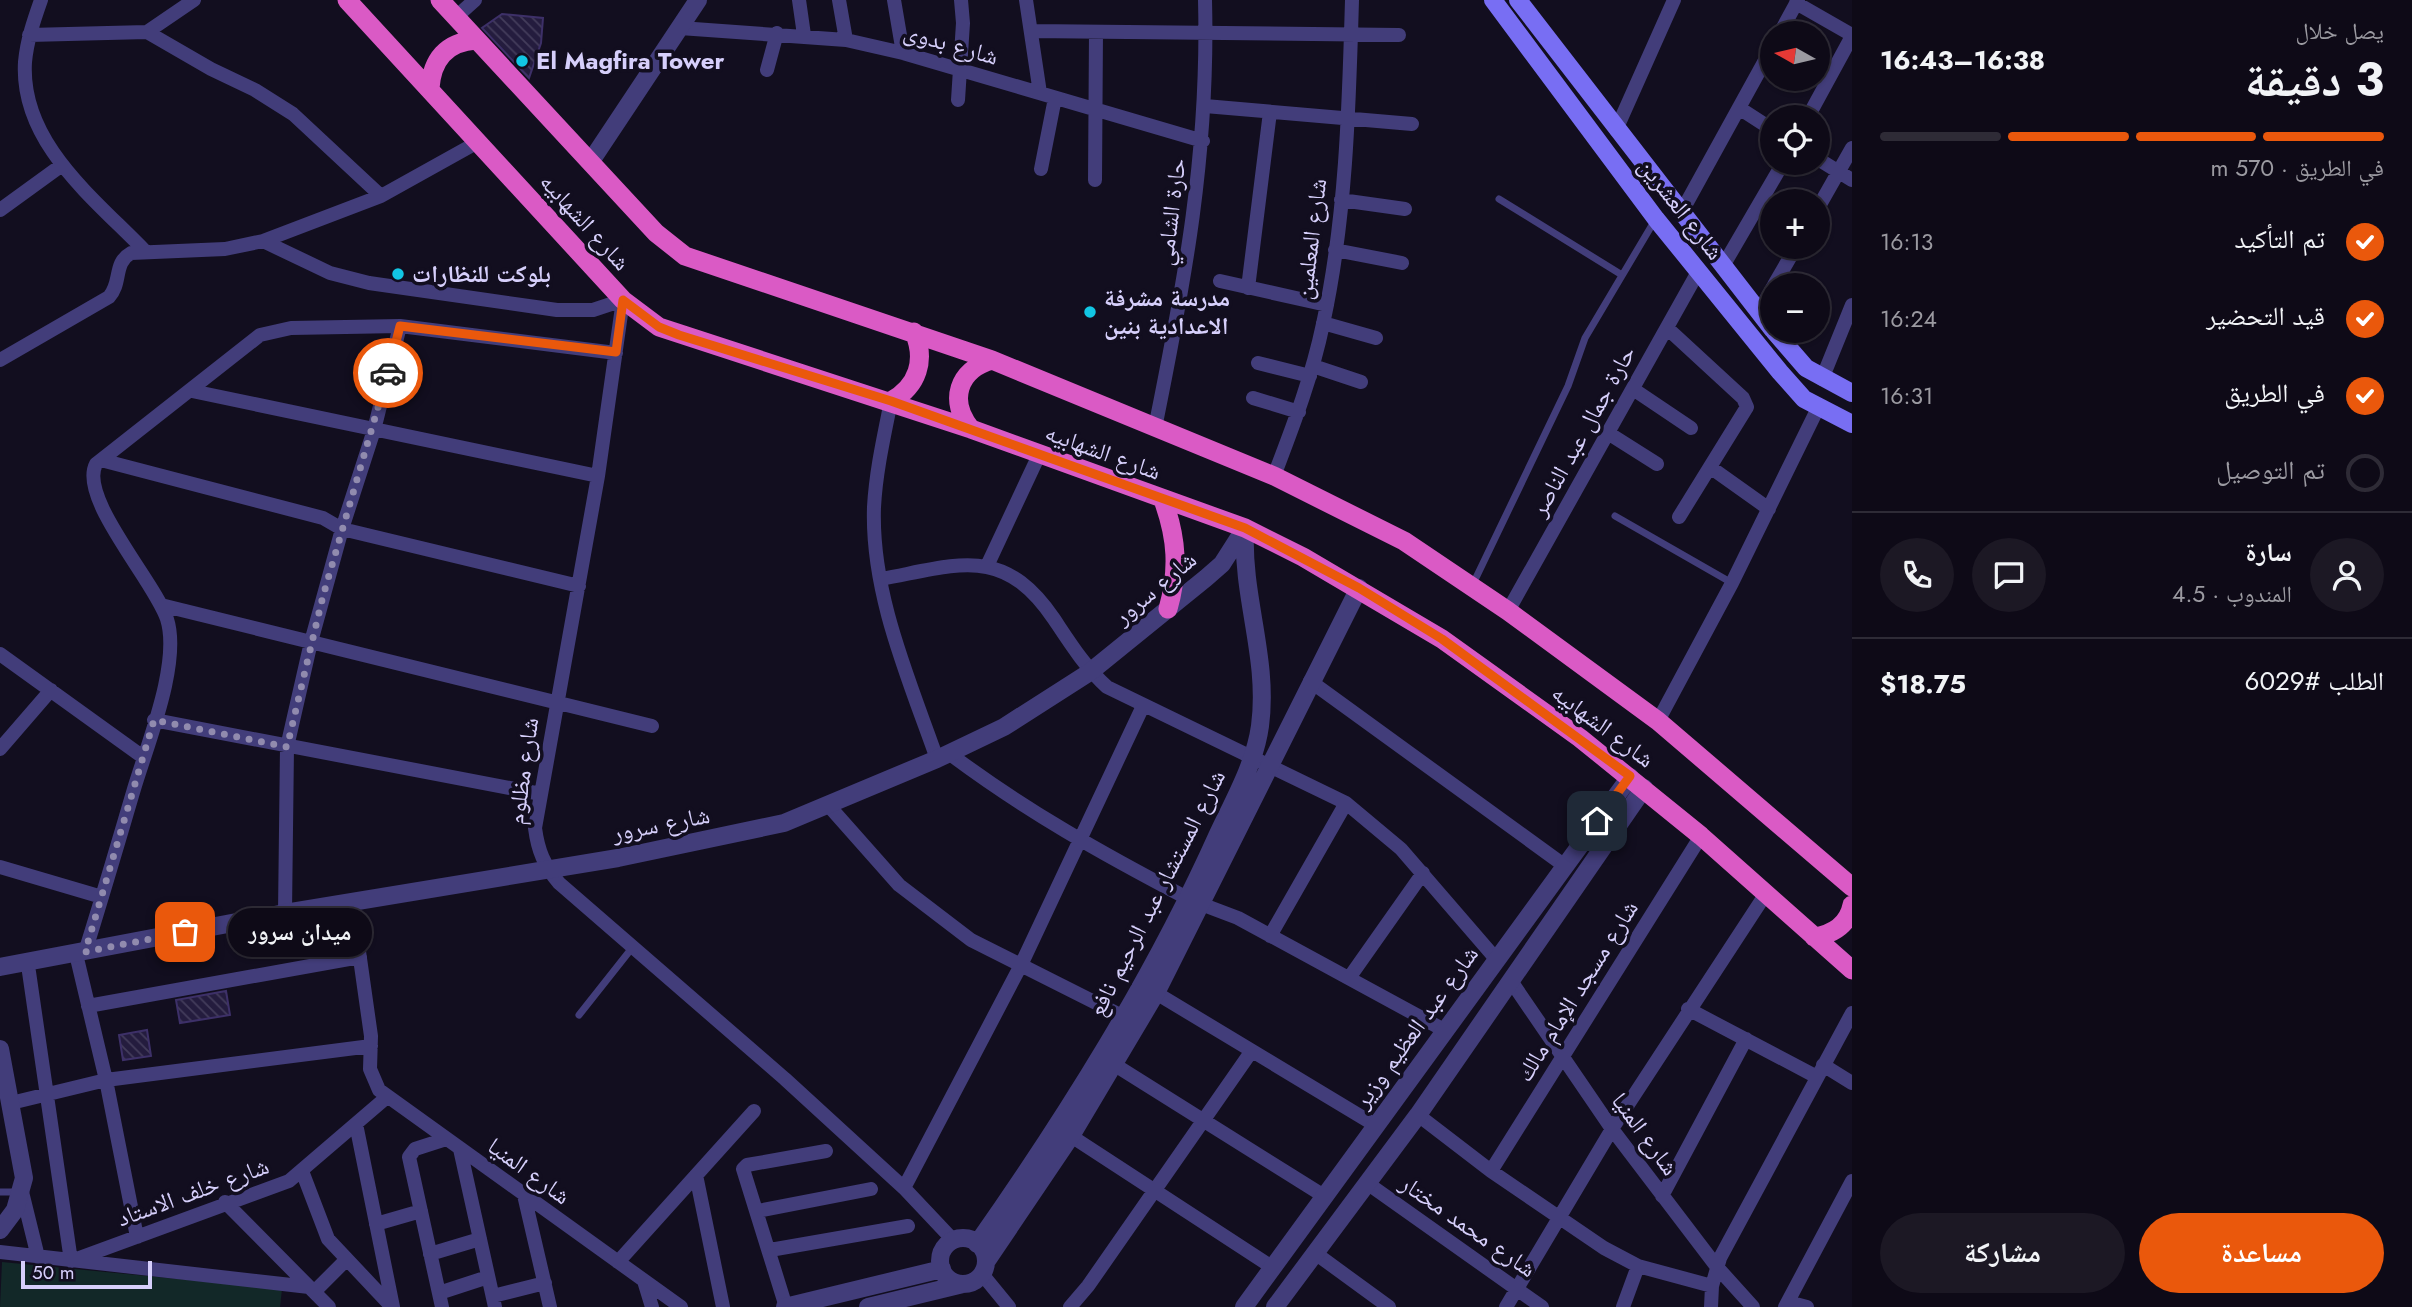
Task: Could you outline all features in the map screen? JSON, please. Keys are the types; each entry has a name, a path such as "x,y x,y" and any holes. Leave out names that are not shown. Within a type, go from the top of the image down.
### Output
{"highway":[{"name":"شارع الشهابيه","path":"346,0 623,300 659,327 891,401 1245,528 1359,588 1442,639 1637,782 1852,970"},
{"name":"شارع الشهابيه","path":"440,0 656,233 685,256 914,331 992,360 1274,476 1404,541 1508,611 1658,721 1852,887"},
{"path":"430,88 435,63 442,53 452,46 476,40"},
{"path":"891,401 908,389 918,372 920,351 914,331"},
{"path":"971,429 961,417 957,402 959,387 966,374 978,364 992,360"},
{"path":"1163,500 1175,543 1175,577 1168,610"},
{"path":"1814,937 1837,930 1845,921 1852,905"}],"main road":[{"name":"شارع العشرين","path":"1493,0 1656,219 1793,387 1818,408 1852,425"},
{"name":"شارع العشرين","path":"1518,0 1759,312"},
{"name":"شارع العشرين","path":"1783,343 1794,357 1822,379 1852,393"}],"street":[{"path":"41,0 29,35 25,64 29,100 43,136 62,165 145,250"},
{"path":"147,32 194,0"},
{"path":"456,18 475,0"},
{"path":"591,161 698,0"},
{"path":"799,0 804,35"},
{"path":"839,0 846,40"},
{"path":"894,0 903,53"},
{"path":"958,100 961,71 961,0"},
{"path":"1026,0 1040,93"},
{"name":"حارة الشامي","path":"1155,428 1187,270 1203,141 1205,0"},
{"name":"شارع المعلمين","path":"1274,476 1299,412 1326,305 1341,200 1352,0"},
{"path":"1616,130 1674,0"},
{"path":"1786,21 1797,1 1852,36 1815,105"},
{"name":"شارع بدوى","path":"680,28 846,40 903,53 1203,141"},
{"path":"1031,31 1399,35"},
{"path":"29,35 147,32 211,69 255,90 293,114 381,195"},
{"path":"1095,180 1096,32"},
{"path":"767,70 777,33"},
{"path":"1681,213 1760,70"},
{"path":"1041,169 1055,98"},
{"path":"1205,106 1412,124"},
{"path":"1739,108 1760,122"},
{"path":"1248,288 1270,112"},
{"path":"0,360 109,297 115,290 121,261 131,253 145,250 225,249 263,241 381,195 478,142"},
{"path":"1830,194 1846,176 1852,148"},
{"path":"0,210 62,165"},
{"path":"1830,166 1846,176"},
{"path":"1723,266 1776,175"},
{"path":"1341,200 1405,209"},
{"path":"263,241 330,273 369,283 557,310 593,310 623,300"},
{"path":"1335,250 1402,263"},
{"name":"حارة جمال عبد الناصر","path":"1508,611 1698,272"},
{"path":"1220,282 1326,305"},
{"name":"شارع مظلوم","path":"623,300 598,476 535,828 538,849 547,868 632,948 785,1079 904,1188 954,1241"},
{"path":"1822,379 1852,305"},
{"path":"1323,323 1376,338"},
{"path":"285,913 287,747 311,642 342,529 374,430 400,326"},
{"path":"136,1237 106,1080 88,1006 80,953 102,897 154,720 171,640 161,606 112,525 93,483 93,470 101,460 254,340 272,330 400,326 616,352"},
{"path":"1667,328 1746,402 1745,412 1679,517"},
{"path":"1258,363 1361,382"},
{"path":"1633,388 1691,428"},
{"path":"192,391 598,476"},
{"path":"1253,398 1299,412"},
{"path":"891,401 879,461 874,508 881,579 894,638 944,757 1078,841 1194,901 1238,918 1444,1030"},
{"path":"1658,721 1732,583 1818,408"},
{"path":"1608,433 1657,464"},
{"path":"987,566 1039,455"},
{"path":"101,460 323,518 342,529 579,586"},
{"path":"1710,467 1769,509"},
{"name":"شارع سرور","path":"4,971 80,953 285,913 690,845 784,823 944,757 1004,727 1090,672 1222,564 1245,528"},
{"name":"شارع المستشار عبد الرحيم نافع","path":"984,1268 1071,1136 1156,993 1253,757 1264,694 1258,631 1246,576 1245,528"},
{"path":"881,579 964,564 987,566 1010,573 1040,599 1090,672 1107,687 1346,803 1401,849 1496,959"},
{"name":"شارع المستشار عبد الرحيم نافع","path":"977,1244 1034,1163 1194,901 1270,764 1359,588"},
{"path":"161,606 652,726"},
{"path":"0,654 143,757"},
{"path":"1310,681 1565,866"},
{"path":"0,749 51,690"},
{"path":"904,1188 1021,965 1143,706"},
{"path":"154,720 541,794"},
{"name":"شارع عبد العظيم وزير","path":"1244,1307 1565,866 1637,782"},
{"name":"شارع عبد العظيم وزير","path":"1275,1307 1418,1115 1511,981 1637,782"},
{"path":"1270,936 1346,803"},
{"path":"829,806 900,885 971,940 1124,1017"},
{"name":"شارع مسجد الإمام مالك","path":"1491,1171 1701,836"},
{"path":"0,867 102,897"},
{"path":"1349,978 1423,873"},
{"path":"1506,1307 1561,1220 1612,1129 1765,895"},
{"path":"352,902 371,1046 370,1069 373,1080 387,1097"},
{"path":"88,1006 360,957"},
{"path":"4,971 29,972 57,958"},
{"path":"29,972 71,1261"},
{"name":"شارع المنيا","path":"1511,981 1612,1129 1717,1267 1753,1307"},
{"path":"1156,993 1375,1125"},
{"path":"1688,1009 1746,1039 1852,1083"},
{"path":"1711,1307 1712,1286 1717,1267 1852,1013"},
{"path":"1662,1196 1746,1039"},
{"path":"11,1104 48,1092 106,1080 371,1046"},
{"path":"0,1049 24,1166 22,1192 16,1210 0,1230"},
{"path":"1070,1307 1088,1286 1251,1052"},
{"path":"1115,1065 1324,1196"},
{"name":"شارع المنيا","path":"387,1097 681,1307"},
{"name":"شارع خلف الاستاد","path":"71,1261 225,1202 270,1190 302,1171 387,1097"},
{"path":"618,1262 754,1111"},
{"path":"1418,1115 1561,1220 1638,1266 1712,1286"},
{"path":"356,1124 392,1307"},
{"path":"1071,1136 1156,1190 1277,1260 1292,1257 1303,1269"},
{"path":"446,1139 415,1149 409,1157 441,1300 488,1278"},
{"path":"460,1149 494,1302 545,1283"},
{"path":"826,1151 744,1167 786,1307 942,1269"},
{"path":"302,1171 321,1227 346,1260 392,1307"},
{"path":"696,1175 723,1307"},
{"path":"1807,1307 1787,1305 1852,1181"},
{"name":"شارع محمد مختار","path":"1367,1183 1542,1307"},
{"path":"758,1211 871,1189"},
{"path":"22,1192 38,1257"},
{"path":"524,1195 550,1307"},
{"path":"225,1202 328,1307"},
{"path":"376,1224 421,1211"},
{"path":"1307,1218 1317,1231 1327,1237"},
{"path":"770,1250 908,1226"},
{"path":"963,1284 950,1280 942,1269 942,1252 954,1241 963,1238 983,1250 984,1268 1009,1307"},
{"path":"430,1254 480,1239"},
{"path":"0,1252 311,1290 346,1260"},
{"path":"1315,1253 1390,1307"},
{"path":"1623,1307 1638,1266"},
{"path":"868,1307 971,1283 984,1268"},
{"path":"644,1281 652,1307"}],"lane":[{"path":"1499,199 1622,275"},
{"path":"1472,586 1569,386 1585,338 1656,219"},
{"path":"1615,516 1732,583"},
{"path":"579,1015 632,948"},
{"path":"0,1192 22,1192"}],"green space":[{"path":"2,1262 282,1289 280,1307 0,1307"}],"building":[{"name":"El Magfira Tower","path":"502,14 543,18 541,43 529,78 482,28"},
{"path":"226,991 230,1015 180,1023 176,1000"},
{"path":"147,1030 151,1056 123,1060 119,1035"}],"way so far":[{"path":"185,932 85,952 154,720 287,747 323,596 374,430 388,373"}],"place":[{"name":"El Magfira Tower","path":"522,61"},
{"name":"بلوكت للنظارات","path":"398,274"},
{"name":"مدرسة مشرفة الاعدادية بنين","path":"1090,312"},
{"name":"ميدان سرور","path":"185,932"}],"route":[{"path":"388,373 400,326 616,352 623,300 659,327 679,335 891,401 1245,528 1359,588 1442,639 1630,776 1597,821"}]}
